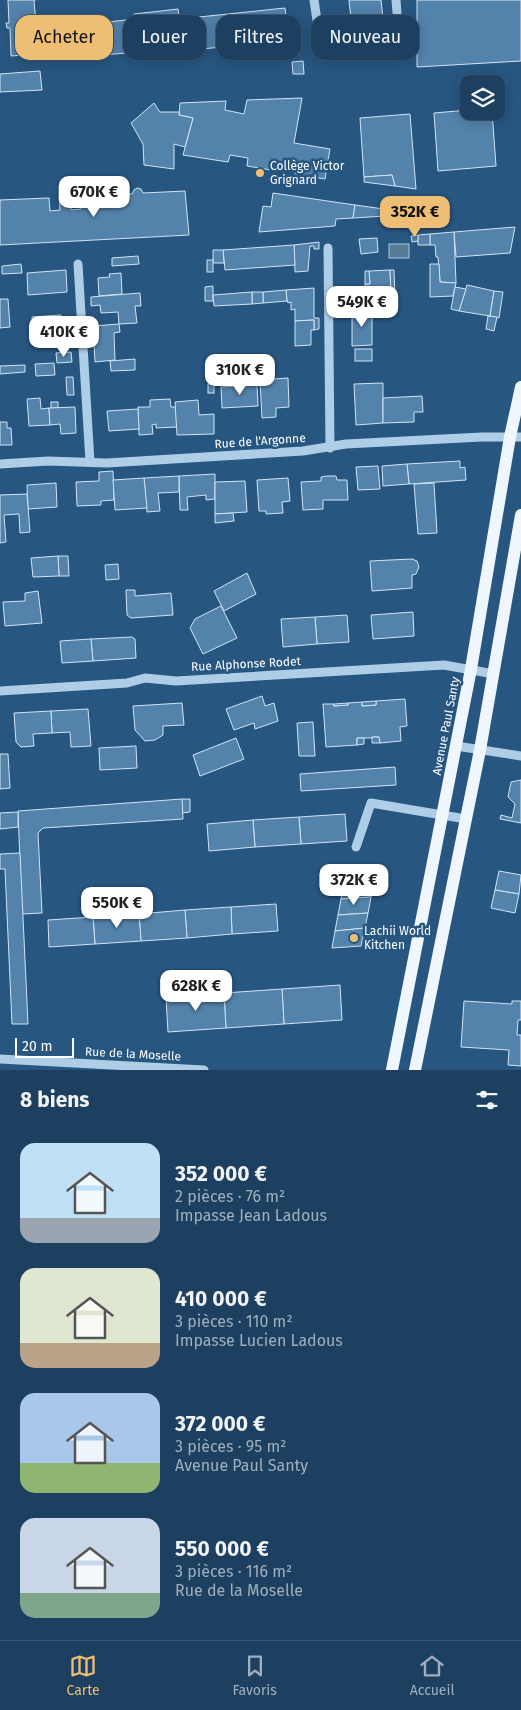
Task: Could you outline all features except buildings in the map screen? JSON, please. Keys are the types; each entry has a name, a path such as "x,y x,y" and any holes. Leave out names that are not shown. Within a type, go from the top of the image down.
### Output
{"main road":[{"name":"Avenue Paul Santy","path":"392,1070 516,437 521,387"},
{"path":"415,1070 480,750 521,515"}],"street":[{"path":"314,0 316,15"},
{"path":"396,0 397,13"},
{"path":"328,248 330,448"},
{"path":"78,264 90,462"},
{"name":"Rue de l'Argonne","path":"0,464 48,461 117,463 303,452 346,444 516,437"},
{"name":"Rue Alphonse Rodet","path":"0,691 128,683 144,678 176,680 444,665 494,674"},
{"path":"456,746 521,756"},
{"path":"356,847 371,804 466,820"},
{"name":"Rue de la Moselle","path":"0,1059 204,1070"}],"water":[{"path":"389,244 409,244 409,258 389,258"}],"place":[{"name":"Collège Victor Grignard","path":"260,173"},
{"name":"Lachii World Kitchen","path":"354,938"}]}
